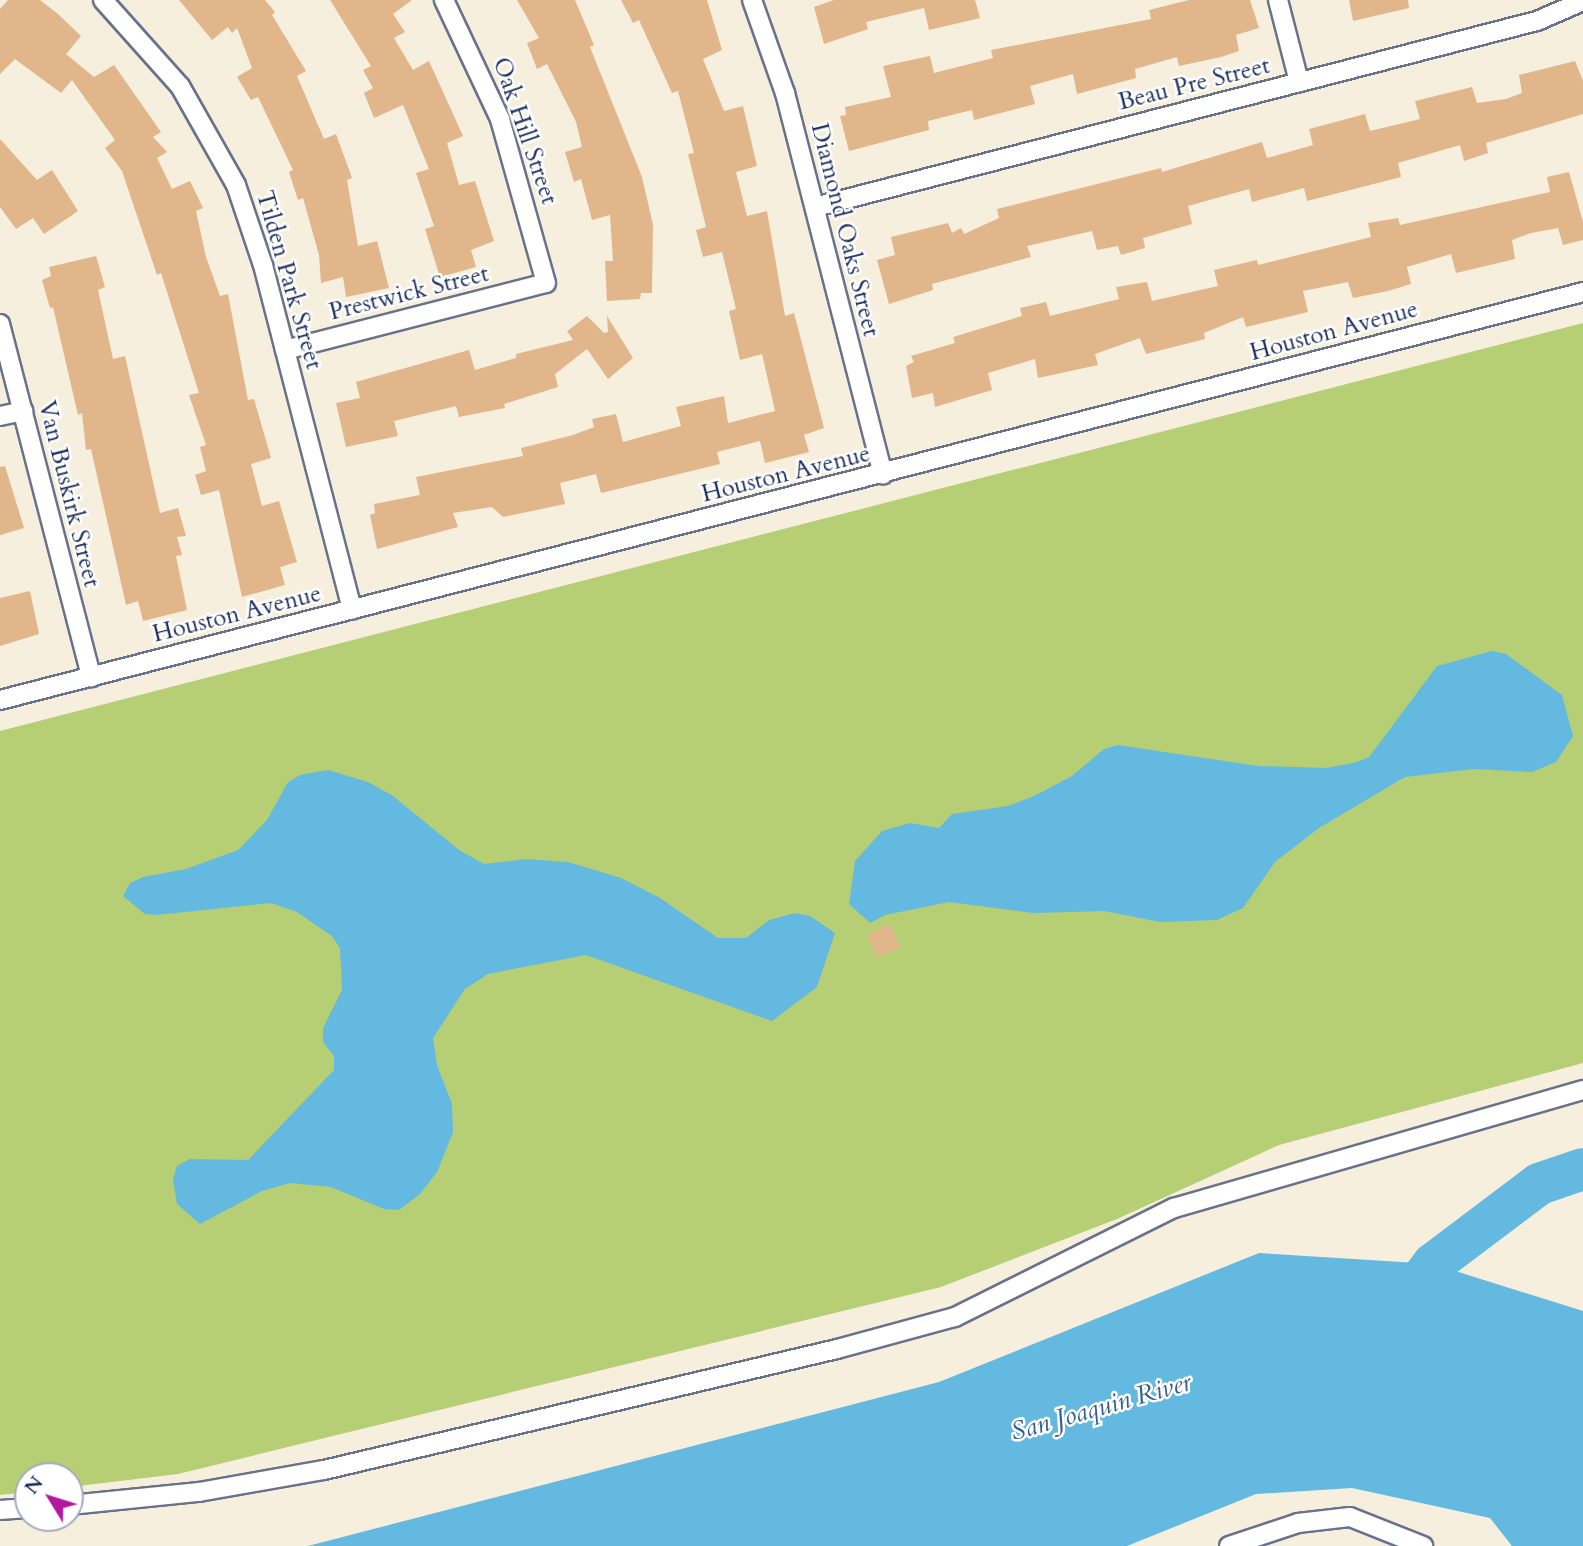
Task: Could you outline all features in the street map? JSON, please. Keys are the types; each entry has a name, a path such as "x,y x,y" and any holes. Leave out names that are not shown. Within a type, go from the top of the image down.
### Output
{"street":[{"name":"Tilden Park Street","path":"103,0 157,55 210,133 252,227 352,610"},
{"name":"Oak Hill Street","path":"444,0 500,119 546,283"},
{"name":"Diamond Oaks Street","path":"752,0 785,93 883,475"},
{"path":"1278,0 1299,82"},
{"name":"Beau Pre Street","path":"815,207 1537,21 1583,1"},
{"name":"Prestwick Street","path":"285,350 546,283"},
{"name":"Houston Avenue","path":"0,700 883,475 1583,292"},
{"name":"Van Buskirk Street","path":"0,324 91,677"},
{"path":"0,416 23,411"},
{"path":"84,1504 199,1492 324,1471 836,1349 955,1317 1174,1208 1583,1090"},
{"path":"1229,1546 1298,1523 1350,1517 1423,1546"}],"green space":[{"path":"1583,323 1583,1063 1279,1145 1117,1219 941,1287 178,1474 84,1485 84,1462 14,1462 14,1494 0,1495 0,731"}],"water":[{"path":"1492,651 1506,654 1562,695 1573,736 1556,762 1532,772 1474,769 1405,777 1319,828 1275,862 1243,908 1217,920 1160,922 1104,911 1033,913 949,902 885,915 870,923 849,904 855,861 882,831 910,823 939,828 952,814 1008,806 1072,776 1104,749 1118,745 1258,766 1327,768 1357,762 1369,757 1437,666"},
{"path":"328,770 368,782 393,796 459,850 484,864 526,859 568,862 621,878 660,898 718,938 746,938 769,920 795,913 810,916 835,933 817,987 772,1021 586,955 488,974 465,989 433,1038 437,1065 452,1104 453,1132 437,1172 420,1194 399,1210 384,1209 331,1187 290,1183 262,1191 200,1224 177,1204 173,1179 177,1166 190,1159 248,1160 334,1070 334,1056 323,1042 323,1028 342,990 340,948 332,936 297,912 271,903 157,915 145,914 123,896 130,883 143,877 186,869 238,850 267,820 288,782 300,775"},
{"name":"San Joaquin River","path":"1259,1253 1433,1264 1583,1311 1583,1546 1512,1546 1490,1518 1352,1488 1256,1494 1127,1546 308,1546 939,1382"}],"building":[{"path":"8,0 40,0 58,14 81,36 66,54 94,77 114,65 161,132 153,137 167,152 157,158 172,189 190,181 203,208 196,211 206,257 220,296 228,294 248,400 254,399 271,458 251,464 262,506 279,501 297,562 280,567 285,585 242,597 219,490 201,495 195,475 206,471 200,447 206,445 189,395 199,393 161,273 157,275 122,171 105,148 115,140 72,80 61,93 15,59 0,74 0,9"},
{"path":"179,0 265,0 275,12 272,15 306,71 297,76 324,139 336,134 352,178 347,180 358,246 377,241 389,288 346,297 343,277 321,283 319,255 303,198 298,200 289,172 293,170 258,97 251,100 237,77 252,68 237,28 232,33 228,27 212,40"},
{"path":"330,0 412,0 393,14 405,32 394,38 413,70 429,61 463,136 447,143 459,185 475,181 494,241 471,250 476,267 440,277 425,229 434,226 416,173 429,169 403,105 374,118 364,93 373,88 363,70 371,66"},
{"path":"517,0 575,0 594,45 590,47 642,177 653,225 652,293 641,293 640,299 607,301 605,261 613,261 610,215 592,220 581,179 574,182 565,152 582,147 576,122 547,64 537,69 527,43 539,38"},
{"path":"621,0 707,0 722,50 703,59 724,111 743,106 757,166 736,172 747,216 767,211 785,316 794,313 824,428 804,435 809,452 765,463 760,441 717,452 720,464 601,493 596,474 560,483 565,504 503,517 492,507 453,513 458,527 377,549 370,515 375,513 374,504 420,495 416,477 523,456 521,448 573,435 594,427 592,419 616,414 623,442 681,426 676,407 724,396 728,423 775,411 762,354 740,360 729,311 736,309 722,252 703,257 696,230 706,227 688,154 694,153 678,91 672,93 639,20 633,23"},
{"path":"834,0 975,0 980,18 929,30 924,8 866,22 868,29 824,44 814,7"},
{"path":"1189,0 1250,0 1259,28 1236,35 1239,51 1221,57 1179,66 1177,57 1135,69 1136,78 1077,94 1073,74 1030,86 1035,104 974,120 972,110 928,121 929,130 849,151 840,116 846,115 845,107 891,97 883,66 930,56 934,73 993,58 991,50 1151,19 1149,10"},
{"path":"1349,0 1408,0 1409,8 1353,21"},
{"path":"1575,61 1583,81 1583,114 1486,143 1488,153 1464,161 1460,145 1398,163 1401,177 1307,201 1304,188 1252,202 1249,189 1188,206 1192,224 1143,238 1145,248 1121,255 1118,246 1097,250 1092,231 1027,246 1031,257 932,284 933,290 889,304 877,260 895,255 891,237 948,223 952,233 961,228 964,234 999,218 997,209 1161,168 1162,172 1262,142 1267,158 1313,145 1309,129 1365,114 1370,131 1420,119 1415,101 1472,87 1477,103 1506,99 1522,93 1519,75"},
{"path":"0,139 37,180 52,170 78,211 44,234 33,218 16,229 0,207"},
{"path":"1569,172 1583,222 1583,240 1563,245 1558,228 1531,233 1512,240 1515,259 1456,273 1451,254 1407,267 1411,284 1388,291 1353,298 1348,282 1303,291 1308,312 1246,327 1243,317 1204,333 1205,339 1146,354 1140,338 1095,354 1098,365 1038,378 1035,359 988,373 992,390 935,407 933,393 912,398 906,366 914,362 911,356 955,343 953,337 1022,316 1020,308 1046,302 1050,316 1119,299 1116,287 1147,282 1152,301 1218,286 1214,270 1257,260 1258,265 1371,237 1368,223 1398,218 1400,225 1550,192 1547,177"},
{"path":"96,256 105,287 98,290 113,359 125,356 160,513 178,508 186,536 177,537 182,555 176,556 187,610 143,621 138,601 126,605 91,449 86,450 82,413 78,415 53,307 50,308 42,280 51,276 49,267"},
{"path":"587,316 604,333 608,332 607,316 633,358 608,379 587,349 555,374 558,387 504,404 505,408 459,417 456,406 394,421 398,436 346,447 336,403 360,398 356,382 469,350 475,370 516,358 516,354 573,340 567,331"},
{"path":"5,466 24,528 0,535 0,467"},
{"path":"30,591 39,634 0,646 0,598"},
{"path":"889,924 900,946 878,958 867,935"}],"waterway":[{"path":"1398,1310 1433,1264 1539,1184 1583,1169"}]}
